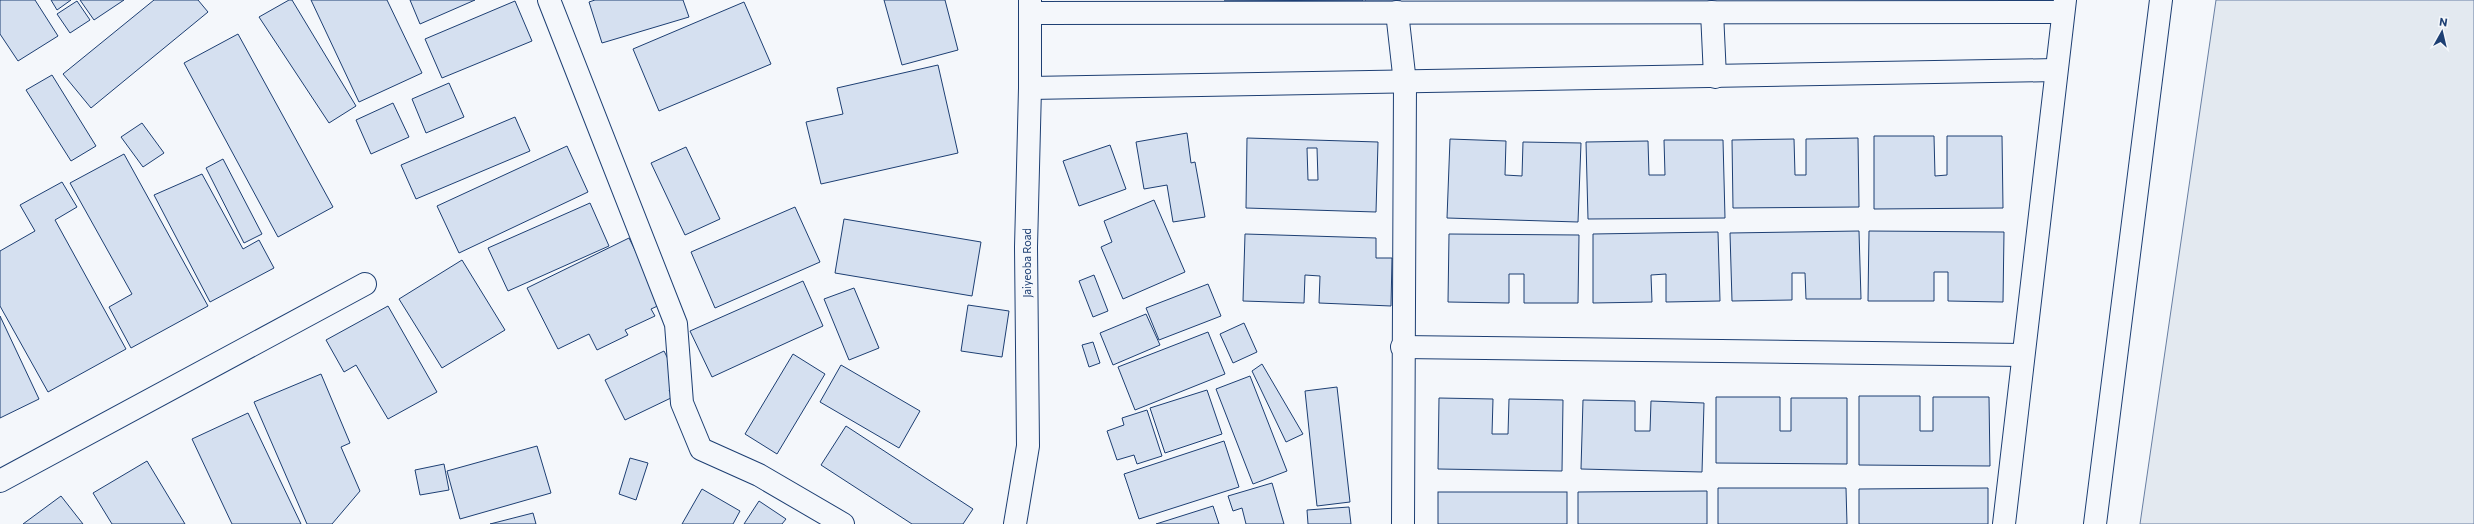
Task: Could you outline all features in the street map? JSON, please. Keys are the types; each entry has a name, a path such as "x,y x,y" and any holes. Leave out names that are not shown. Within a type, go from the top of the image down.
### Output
{"street":[{"path":"549,0 676,324 682,403 701,449 760,475 843,524"},
{"path":"2095,524 2161,0"},
{"path":"1030,7 1397,12 1573,6 1712,12 2064,6 2055,70 2004,524"},
{"name":"Jaiyeoba Road","path":"1015,524 1028,446 1026,247 1030,88 1030,7"},
{"path":"1397,12 1406,83 1402,347 1403,524"},
{"path":"1712,12 1715,77"},
{"path":"1030,88 1406,83 2055,70"},
{"path":"0,480 365,284"},
{"path":"1402,347 2023,355"}],"shaded area":[{"path":"2216,0 2474,0 2474,524 2140,524"}],"building":[{"path":"0,0 35,0 58,36 18,61 0,34"},
{"path":"51,0 71,0 57,10"},
{"path":"80,0 124,0 94,20"},
{"path":"154,0 198,0 208,12 91,108 63,74"},
{"path":"289,0 292,0 356,106 329,123 259,17"},
{"path":"311,0 387,0 422,73 359,102"},
{"path":"410,0 475,0 420,24"},
{"path":"595,0 683,0 689,17 602,43 589,2"},
{"path":"884,0 945,0 958,50 902,65"},
{"path":"1224,0 1363,0 1363,1"},
{"path":"1365,0 1400,0 1400,2 1365,2"},
{"path":"77,1 90,20 70,33 57,14"},
{"path":"515,1 532,41 442,78 425,39"},
{"path":"744,2 771,64 659,111 633,49"},
{"path":"238,34 333,207 278,237 184,63"},
{"path":"938,65 958,153 821,184 806,122 843,114 837,88"},
{"path":"52,75 96,146 71,161 26,90"},
{"path":"449,83 464,117 426,133 412,99"},
{"path":"393,103 409,137 371,154 356,120"},
{"path":"515,117 530,151 416,199 401,165"},
{"path":"142,123 164,153 143,167 121,137"},
{"path":"1187,133 1191,163 1195,162 1205,217 1173,222 1167,185 1144,189 1136,142"},
{"path":"1874,136 1934,136 1935,176 1947,175 1947,136 2002,136 2003,208 1874,209"},
{"path":"1247,138 1378,142 1376,212 1246,208","holes":["1307,148 1317,148 1318,180 1308,180"]},
{"path":"1858,138 1859,207 1733,208 1732,140 1794,139 1795,175 1806,175 1806,139"},
{"path":"1450,139 1506,141 1505,175 1522,176 1523,142 1581,143 1578,222 1447,218"},
{"path":"1664,140 1723,140 1725,218 1588,219 1586,142 1648,141 1649,175 1665,175"},
{"path":"1110,145 1126,189 1079,206 1063,161"},
{"path":"567,146 588,192 459,253 437,206"},
{"path":"686,147 720,219 685,235 651,163"},
{"path":"124,154 208,306 131,348 109,307 132,294 70,183"},
{"path":"223,159 262,234 244,243 206,168"},
{"path":"202,174 243,249 259,240 274,268 210,302 154,195"},
{"path":"62,182 77,207 55,220 126,349 48,392 0,306 0,251 35,231 20,205"},
{"path":"1154,200 1185,272 1123,299 1101,247 1112,242 1104,221"},
{"path":"590,203 609,246 508,291 488,248"},
{"path":"795,207 820,262 715,308 691,252"},
{"path":"844,219 981,242 972,296 835,273"},
{"path":"1859,231 1861,299 1806,299 1805,273 1792,273 1792,300 1732,301 1730,233"},
{"path":"1869,231 2004,232 2003,302 1948,301 1948,272 1934,272 1934,301 1868,301"},
{"path":"1718,232 1720,301 1666,302 1666,274 1651,275 1652,302 1593,303 1593,234"},
{"path":"1245,234 1376,238 1376,258 1392,258 1391,306 1319,303 1320,276 1305,275 1304,303 1243,301"},
{"path":"1449,234 1579,235 1578,303 1524,303 1524,274 1509,274 1509,303 1448,302"},
{"path":"629,238 662,304 651,309 655,316 625,330 628,335 597,350 589,334 558,349 527,288"},
{"path":"462,260 505,330 442,368 399,299"},
{"path":"1094,275 1108,311 1093,317 1079,281"},
{"path":"803,281 823,326 712,377 690,331"},
{"path":"1208,284 1221,316 1159,340 1146,308"},
{"path":"854,288 879,348 849,360 824,299"},
{"path":"968,305 1009,311 1002,357 961,351"},
{"path":"388,306 437,392 388,419 356,365 344,372 326,340"},
{"path":"1146,314 1160,345 1113,365 1100,333"},
{"path":"0,316 39,399 0,418"},
{"path":"1244,323 1257,352 1233,363 1220,334"},
{"path":"1208,332 1225,374 1135,410 1118,367"},
{"path":"1093,342 1100,363 1089,367 1082,345"},
{"path":"664,351 681,385 669,390 673,397 625,420 605,380"},
{"path":"793,354 825,374 777,454 745,434"},
{"path":"1262,364 1303,434 1286,442 1252,371"},
{"path":"841,365 920,411 899,448 820,402"},
{"path":"321,374 350,443 341,447 360,491 332,524 307,524 254,402"},
{"path":"1250,376 1287,471 1253,484 1216,389"},
{"path":"1337,387 1350,502 1317,506 1305,391"},
{"path":"1207,390 1222,434 1165,453 1150,408"},
{"path":"1859,396 1920,396 1920,431 1933,431 1933,397 1989,397 1990,466 1859,465"},
{"path":"1716,397 1780,397 1780,431 1791,431 1791,398 1847,398 1847,464 1716,463"},
{"path":"1439,398 1493,399 1492,434 1508,434 1509,399 1563,400 1562,471 1438,469"},
{"path":"1583,400 1635,401 1635,431 1650,431 1651,401 1704,403 1702,472 1581,469"},
{"path":"1147,410 1162,456 1137,464 1134,455 1117,460 1107,431 1124,425 1122,418"},
{"path":"248,413 301,524 232,524 192,439"},
{"path":"846,426 973,509 963,524 912,524 821,465"},
{"path":"1224,441 1239,487 1139,519 1124,474"},
{"path":"537,446 551,493 460,519 447,471"},
{"path":"630,458 648,463 636,500 619,494"},
{"path":"147,461 185,524 112,524 93,493"},
{"path":"444,464 449,490 420,495 415,470"},
{"path":"1272,483 1284,524 1246,524 1242,508 1233,511 1228,496"},
{"path":"1718,488 1846,488 1847,524 1718,524"},
{"path":"1988,488 1988,524 1859,524 1859,489"},
{"path":"702,489 740,511 733,524 682,524"},
{"path":"1707,491 1707,524 1578,524 1578,492"},
{"path":"1438,492 1567,492 1567,524 1438,524"},
{"path":"61,496 83,524 23,524"},
{"path":"759,501 786,519 782,524 744,524"},
{"path":"1213,506 1219,524 1156,524"},
{"path":"1349,507 1351,524 1308,524 1307,510"},
{"path":"533,513 536,524 490,524"}]}
